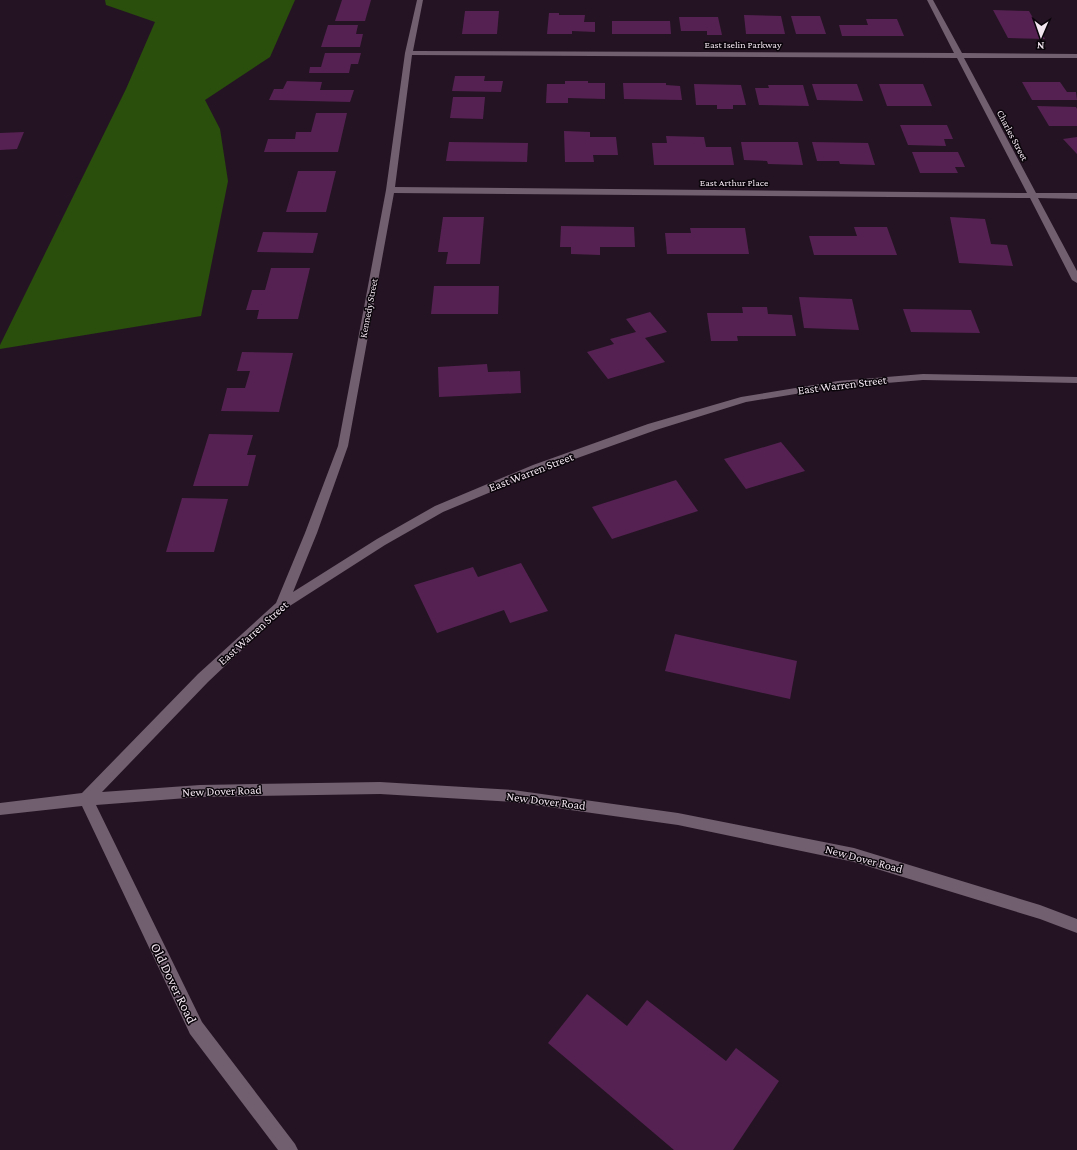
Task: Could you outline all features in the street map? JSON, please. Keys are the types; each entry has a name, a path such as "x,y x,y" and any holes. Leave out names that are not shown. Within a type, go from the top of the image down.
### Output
{"street":[{"name":"Kennedy Street","path":"280,606 311,533 343,446 390,190 409,53 420,0"},
{"name":"Charles Street","path":"930,0 1077,280"},
{"name":"East Iselin Parkway","path":"409,53 958,54 1077,56"},
{"name":"East Arthur Place","path":"390,190 1077,196"},
{"name":"East Warren Street","path":"86,799 203,678 280,606 381,542 439,509 537,468 652,427 744,399 838,384 923,377 1077,380"},
{"name":"New Dover Road","path":"0,809 86,799 200,791 380,788 512,796 678,819 854,854 1040,912 1077,926"},
{"name":"Old Dover Road","path":"86,799 113,858 196,1028 289,1150"}],"green space":[{"path":"105,0 295,0 270,57 205,100 220,129 228,181 201,316 0,349 0,345 126,89 155,22 106,5"}],"building":[{"path":"342,0 371,0 365,21 335,21"},
{"path":"993,10 1029,11 1045,39 1008,38"},
{"path":"465,11 499,11 497,34 462,34"},
{"path":"549,13 559,13 559,15 585,15 584,22 595,22 595,32 572,31 572,34 547,34"},
{"path":"744,15 781,16 785,34 746,34"},
{"path":"791,16 820,16 826,34 796,34"},
{"path":"679,17 718,17 722,35 707,35 707,31 681,31"},
{"path":"866,19 897,19 904,36 842,36 839,25 868,25"},
{"path":"612,21 670,21 671,34 612,34"},
{"path":"328,25 358,25 356,34 363,34 360,47 321,47"},
{"path":"325,53 361,53 358,64 351,64 349,73 309,73 310,67 321,67"},
{"path":"455,76 485,76 484,81 503,81 501,92 452,91"},
{"path":"287,81 322,82 320,90 354,90 350,102 269,100 274,89 283,89"},
{"path":"565,81 605,83 605,99 568,98 568,103 546,103 547,84 565,84"},
{"path":"1022,82 1060,82 1067,92 1076,92 1077,100 1032,100"},
{"path":"623,83 666,83 666,85 680,86 682,100 624,99"},
{"path":"694,84 741,85 746,105 733,105 733,109 717,109 717,105 696,105"},
{"path":"812,84 857,84 863,101 817,100"},
{"path":"879,84 923,84 932,106 887,106"},
{"path":"768,85 803,85 809,106 759,105 755,88 769,88"},
{"path":"453,97 485,97 483,119 450,118"},
{"path":"1037,106 1076,107 1077,126 1049,126"},
{"path":"316,113 347,113 338,152 264,152 268,139 295,139 296,132 311,132"},
{"path":"900,125 947,125 953,139 944,139 946,146 908,145"},
{"path":"564,131 590,132 590,137 616,137 618,155 593,155 594,162 565,162"},
{"path":"24,132 17,149 0,150 0,133"},
{"path":"666,136 704,137 706,147 731,147 734,165 654,165 652,143 667,143"},
{"path":"1077,137 1077,154 1063,139"},
{"path":"449,142 528,143 527,162 446,161"},
{"path":"741,142 798,142 803,165 768,164 767,161 744,160"},
{"path":"812,142 868,143 875,165 840,164 839,161 817,161"},
{"path":"912,152 958,152 965,167 955,167 958,173 920,173"},
{"path":"298,171 336,171 326,212 286,212"},
{"path":"443,217 484,217 480,264 446,264 448,252 438,252"},
{"path":"950,217 985,219 991,244 1007,245 1013,266 959,263"},
{"path":"561,226 634,227 635,247 600,247 600,255 571,254 571,247 560,247"},
{"path":"854,227 887,227 897,255 814,255 809,236 857,236"},
{"path":"690,228 745,228 749,254 667,254 665,233 691,233"},
{"path":"263,232 318,233 313,253 257,252"},
{"path":"271,268 310,268 298,319 257,319 259,310 246,310 252,290 265,290"},
{"path":"434,286 499,286 498,314 431,314"},
{"path":"799,297 852,299 859,330 804,328"},
{"path":"742,307 767,307 768,314 792,315 796,336 737,336 738,341 711,341 707,313 743,313"},
{"path":"903,309 971,310 980,333 911,332"},
{"path":"650,312 667,332 645,338 665,362 608,379 587,352 614,344 610,339 636,332 626,319"},
{"path":"242,352 293,353 279,412 221,411 227,388 245,388 250,371 237,371"},
{"path":"487,364 488,372 520,371 521,393 439,397 438,367"},
{"path":"209,434 253,435 247,455 256,455 248,486 193,486"},
{"path":"781,442 805,471 746,489 724,459"},
{"path":"676,480 698,511 612,539 592,507"},
{"path":"182,498 228,499 214,552 166,552"},
{"path":"521,563 548,611 510,623 504,610 437,633 414,585 473,567 478,577"},
{"path":"675,634 797,661 790,699 665,671"},
{"path":"587,994 627,1026 647,1000 726,1061 736,1048 779,1081 733,1150 674,1150 548,1043"}]}
